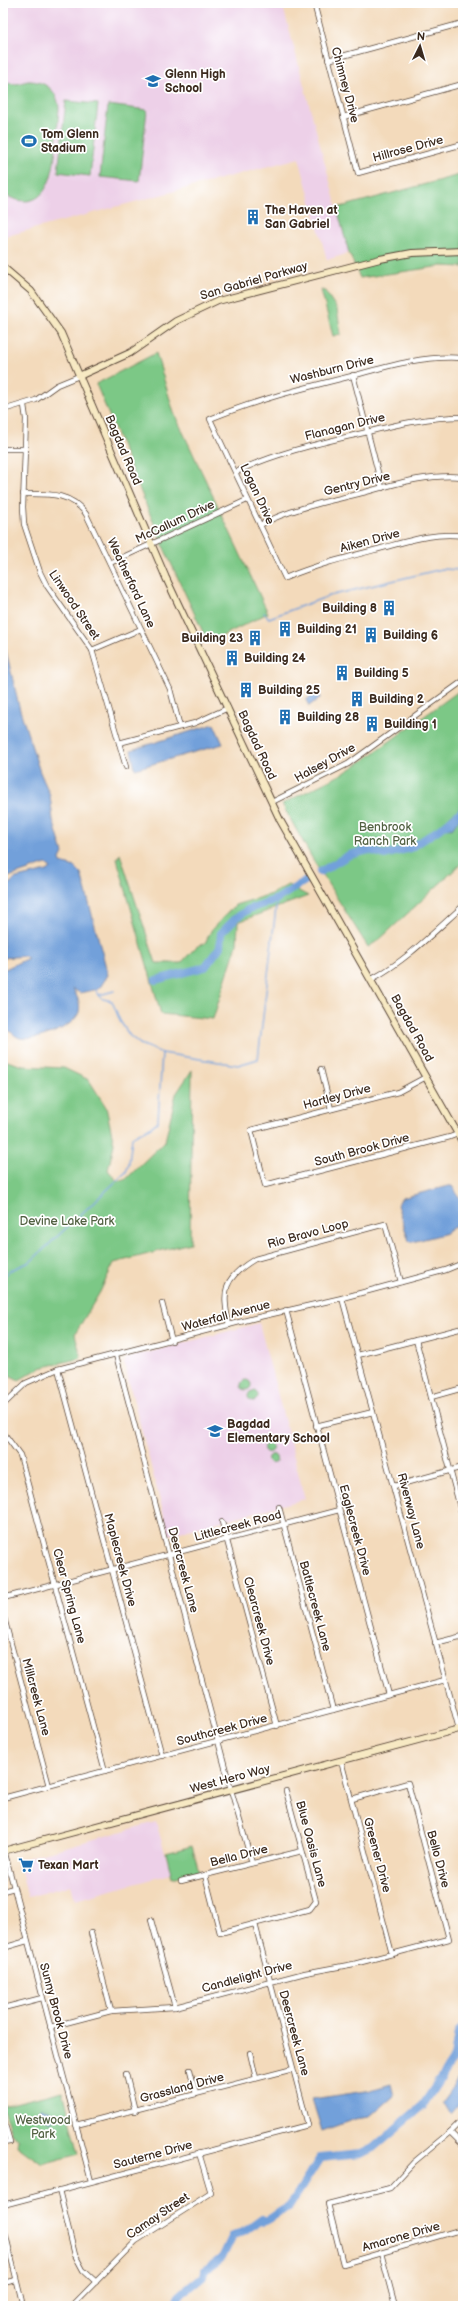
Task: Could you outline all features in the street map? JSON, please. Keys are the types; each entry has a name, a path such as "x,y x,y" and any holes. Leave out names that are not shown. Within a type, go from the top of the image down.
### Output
{"street":[{"name":"Chimney Drive","path":"313,3 358,172"},
{"path":"328,60 463,23"},
{"path":"343,117 463,84"},
{"name":"Hillrose Drive","path":"358,172 463,144"},
{"name":"San Gabriel Parkway","path":"3,410 24,405 36,400 57,385 130,353 176,321 218,301 380,258 412,253 463,251"},
{"name":"Bagdad Road","path":"3,267 30,290 61,333 151,544 286,832 372,979 426,1077 460,1133 463,1143"},
{"name":"Washburn Drive","path":"210,419 269,396 402,362 429,359 463,358"},
{"path":"354,375 382,488"},
{"name":"Linwood Street","path":"24,405 26,419 23,519 40,572 47,586 92,650 126,767"},
{"name":"Flanagan Drive","path":"236,472 280,454 367,432 422,419 463,418"},
{"name":"Logan Drive","path":"210,419 285,578"},
{"path":"3,449 25,449"},
{"name":"Gentry Drive","path":"260,525 300,509 382,488 429,477 463,477"},
{"name":"Weatherford Lane","path":"23,494 57,495 79,504 91,523 170,689 180,726"},
{"name":"McCallum Drive","path":"110,563 248,500"},
{"name":"Aiken Drive","path":"285,578 317,565 412,540 438,535 463,536"},
{"path":"92,650 141,629"},
{"name":"Halsey Drive","path":"272,802 348,764 463,682"},
{"path":"119,743 195,722 228,708"},
{"path":"372,979 397,965 463,906"},
{"path":"321,1069 331,1109"},
{"name":"Hartley Drive","path":"265,1185 251,1130 398,1092 426,1077"},
{"name":"South Brook Drive","path":"265,1185 460,1133"},
{"name":"Rio Bravo Loop","path":"229,1325 225,1303 227,1286 238,1269 255,1259 385,1224 401,1282"},
{"name":"Waterfall Avenue","path":"3,1405 26,1383 58,1369 172,1341 286,1310 342,1298 446,1270 463,1263"},
{"name":"Riverway Lane","path":"342,1298 394,1486 445,1680 461,1729"},
{"path":"162,1303 172,1341"},
{"name":"Eaglecreek Drive","path":"286,1310 389,1696"},
{"path":"358,1355 463,1328"},
{"path":"416,1340 463,1519"},
{"name":"Deercreek Lane","path":"116,1355 231,1790 252,1863"},
{"name":"Maplecreek Drive","path":"58,1369 162,1756"},
{"path":"431,1397 463,1388"},
{"path":"316,1426 373,1412"},
{"name":"Clear Spring Lane","path":"3,1432 20,1455 56,1584 105,1771"},
{"path":"394,1486 463,1467"},
{"name":"Battlecreek Lane","path":"279,1507 333,1710"},
{"name":"Littlecreek Road","path":"3,1598 339,1510"},
{"name":"Clearcreek Drive","path":"222,1522 277,1726"},
{"name":"Millcreek Lane","path":"3,1614 49,1786"},
{"path":"435,1643 463,1636"},
{"name":"Southcreek Drive","path":"3,1798 445,1680"},
{"name":"West Hero Way","path":"3,1849 461,1729"},
{"name":"Greener Drive","path":"341,1761 392,1954"},
{"name":"Bello Drive","path":"352,1799 408,1783 449,1939"},
{"name":"Blue Oasis Lane","path":"255,1924 310,1909 316,1901 286,1791"},
{"name":"Sunny Brook Drive","path":"3,1849 91,2181"},
{"name":"Bella Drive","path":"181,1881 302,1851"},
{"path":"205,1875 220,1933 255,1924"},
{"path":"3,1891 14,1888"},
{"path":"151,1920 175,2007"},
{"name":"Deercreek Lane","path":"255,1924 308,2125"},
{"path":"91,1934 111,2011"},
{"name":"Candlelight Drive","path":"50,2027 111,2011 175,2007 270,1982 392,1954 449,1939"},
{"path":"3,1948 27,1941"},
{"path":"3,2008 42,1998"},
{"path":"250,2053 256,2078"},
{"name":"Grassland Drive","path":"76,2124 135,2111 293,2069"},
{"path":"190,2070 196,2094"},
{"path":"126,2074 135,2111"},
{"path":"3,2118 10,2142 3,2143"},
{"path":"463,2119 450,2132 463,2145"},
{"name":"Sauterne Drive","path":"3,2204 308,2125"},
{"name":"Amarone Drive","path":"450,2132 414,2162 390,2188 328,2204 343,2264 463,2229"},
{"name":"Camay Street","path":"72,2306 136,2241 211,2193 199,2153"},
{"path":"59,2190 75,2255 83,2270 96,2282"},
{"path":"3,2224 23,2306"},
{"path":"381,2254 395,2306"},
{"path":"3,2283 16,2280"}],"shaded area":[{"name":"Glenn High School","path":"3,3 282,3 349,253 327,260 299,158 3,237"},
{"name":"Bagdad Elementary School","path":"259,1323 305,1499 169,1535 124,1363 127,1358"},
{"path":"156,1822 171,1874 75,1900 71,1885 28,1897 18,1860"}],"green space":[{"name":"Tom Glenn Stadium","path":"34,81 50,88 56,97 59,109 55,159 51,176 45,190 35,199 22,201 3,194 3,105 6,83 16,84"},
{"path":"66,101 98,104 90,176 58,172"},
{"path":"108,105 147,110 139,181 100,177"},
{"path":"463,174 463,267 442,266 360,278 349,253 337,208"},
{"path":"321,290 325,291 337,309 341,334 333,336"},
{"path":"156,353 174,413 268,613 208,643 164,548 96,384"},
{"name":"Benbrook Ranch Park","path":"463,688 463,862 379,940 368,947 316,865 282,804 344,773"},
{"path":"120,854 156,963 181,963 196,947 205,943 212,929 235,905 271,894 288,885 308,896 238,922 237,944 213,1019 161,1014 117,859"},
{"name":"Devine Lake Park","path":"4,1060 23,1066 64,1068 89,1080 106,1107 114,1144 108,1170 117,1181 125,1180 165,1141 176,1094 192,1070 190,1243 114,1263 100,1292 75,1334 81,1358 40,1368 19,1380 3,1372"},
{"path":"244,1380 248,1380 251,1385 248,1390 244,1390 241,1387 241,1383"},
{"path":"251,1391 255,1391 257,1392 257,1400 251,1401 248,1398 248,1394"},
{"path":"268,1443 273,1448 268,1453 263,1448"},
{"path":"272,1454 277,1459 272,1464 267,1459"},
{"path":"192,1846 199,1871 172,1878 166,1853"},
{"name":"Westwood Park","path":"63,2091 79,2154 42,2164 17,2146 18,2139 11,2133 3,2106"}],"water":[{"path":"3,638 20,710 40,772 50,795 53,820 63,853 60,859 61,863 75,867 81,873 108,975 99,989 80,993 73,989 78,1000 79,1012 76,1018 70,1023 44,1036 27,1039 18,1037 3,1025 3,970 28,958 25,956 3,958 3,884 9,884 16,878 47,871 51,868 46,864 3,879"},
{"path":"316,693 321,697 309,706 306,700"},
{"path":"214,724 223,744 135,769 131,750"},
{"path":"463,801 463,806 457,823 452,829 446,828 445,826 448,818 457,812"},
{"path":"452,1186 463,1203 463,1221 444,1234 412,1242 409,1241 397,1205 402,1198"},
{"path":"463,2072 463,2100 451,2114 441,2103"},
{"path":"391,2084 394,2096 370,2117 355,2119 322,2131 312,2099 367,2091"},
{"path":"42,2106 55,2114 51,2122 37,2114"}],"waterway":[{"path":"264,613 269,618 329,596 442,569 463,570"},
{"path":"320,872 349,855 369,850 385,855 411,848 444,826 463,810"},
{"path":"156,980 205,967 220,947 221,933 236,918 249,909 277,899 305,881"},
{"path":"99,995 103,999 112,1001 120,1021 130,1036 140,1044 162,1053 238,1065 258,1059 277,899"},
{"path":"95,988 99,995 114,991"},
{"path":"3,1277 11,1270 30,1262 126,1172 129,1163 132,1137 149,1128 158,1121 162,1053"},
{"path":"175,2306 180,2295 203,2276 204,2271 222,2258 233,2235 244,2232 262,2219 263,2222 267,2221 282,2210 289,2207 320,2158 361,2154 373,2148 423,2105 454,2058 458,2032 463,2027"},
{"path":"454,2058 463,2066"}],"place":[{"name":"Glenn High School","path":"153,81"},
{"name":"Tom Glenn Stadium","path":"29,141"},
{"name":"The Haven at San Gabriel","path":"253,217"},
{"name":"Building 8","path":"389,608"},
{"name":"Building 21","path":"285,629"},
{"name":"Building 6","path":"371,635"},
{"name":"Building 23","path":"255,638"},
{"name":"Building 24","path":"232,658"},
{"name":"Building 5","path":"342,673"},
{"name":"Building 25","path":"246,690"},
{"name":"Building 2","path":"357,699"},
{"name":"Building 28","path":"285,717"},
{"name":"Building 1","path":"372,724"},
{"name":"Bagdad Elementary School","path":"215,1431"},
{"name":"Texan Mart","path":"26,1865"}]}
